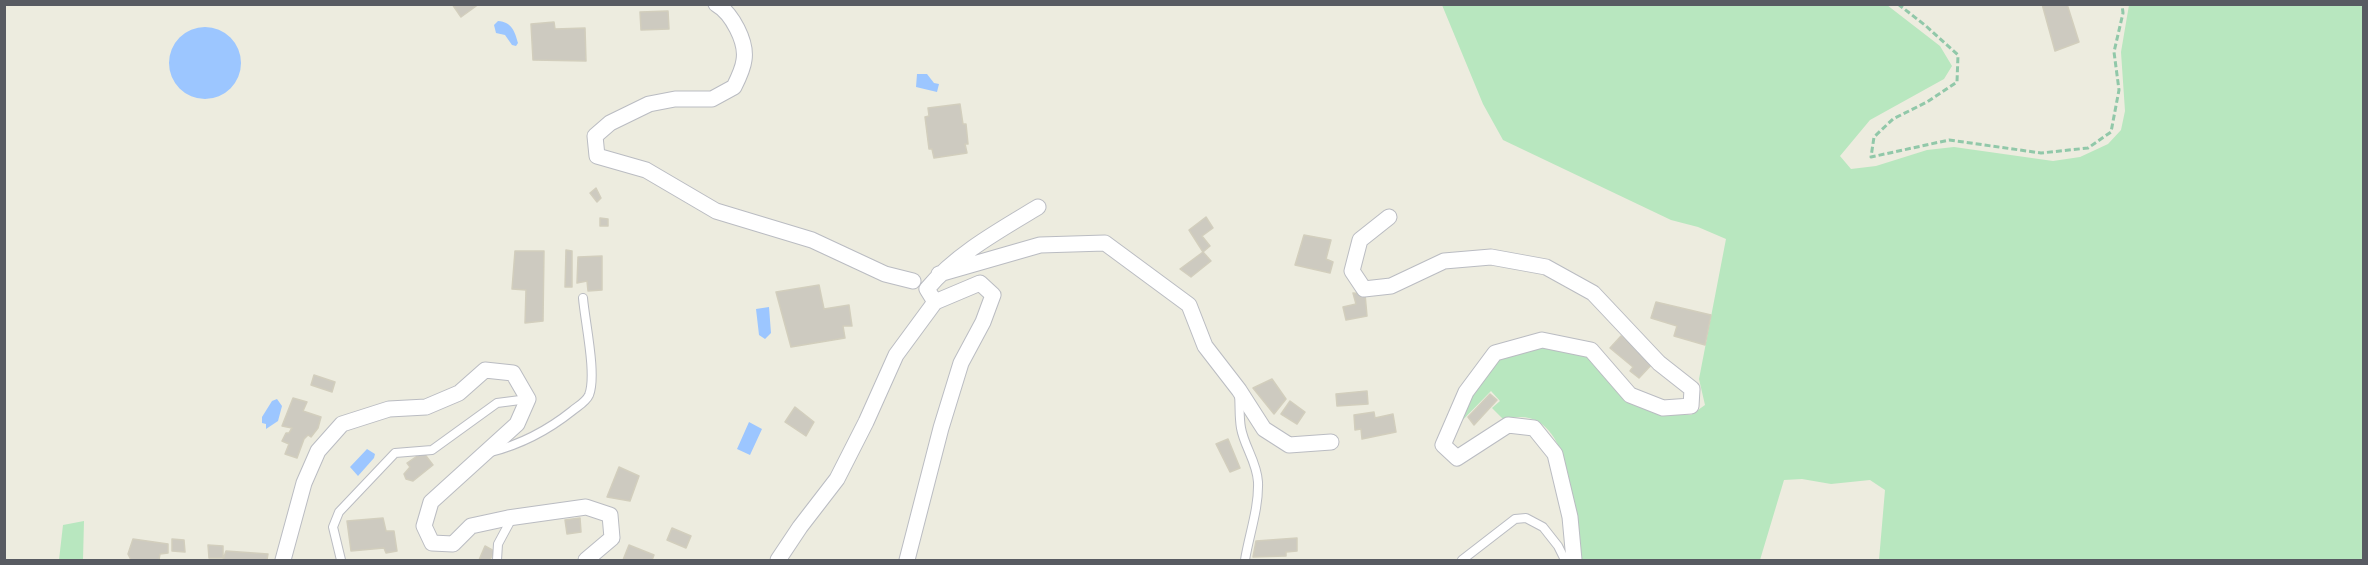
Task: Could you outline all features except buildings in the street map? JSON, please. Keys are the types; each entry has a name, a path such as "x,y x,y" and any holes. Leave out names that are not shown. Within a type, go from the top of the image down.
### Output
{"street":[{"path":"716,4 725,9 738,28 745,59 734,87 712,99 675,99 649,104 610,123 595,136 597,156 646,170 716,211 812,240 885,274 913,282"},
{"path":"778,561 800,527 837,479 896,355 931,295 939,274 987,238 1038,207"},
{"path":"1389,217 1360,240 1352,271 1364,289 1391,286 1444,261 1491,257 1546,267 1593,293 1659,363 1692,389 1691,406 1663,408 1630,395 1591,350 1542,340 1495,353 1466,392 1443,445 1457,458 1508,425 1534,428 1555,454 1570,517 1574,561"},
{"path":"939,274 1040,245 1105,243 1189,305 1205,346 1239,390 1264,429 1289,445 1331,442"},
{"path":"907,561 941,428 961,363 983,322 993,295 980,283 931,295"},
{"path":"284,561 304,483 318,451 342,424 389,409 426,408 459,393 485,370 513,374 528,399 517,424 431,502 424,526 432,543 453,544 471,526 513,517 586,507 610,515 612,538 586,561"}],"lane":[{"path":"913,282 931,295"},
{"path":"484,454 530,440 583,403 588,396 590,369 583,298"},
{"path":"1239,390 1241,429 1258,480 1257,505 1245,561"},
{"path":"341,561 333,527 339,513 395,453 432,450 498,403 528,399"},
{"path":"497,561 498,544 513,517"},
{"path":"1462,561 1515,519 1526,518 1543,527 1558,546 1565,561"}],"path":[{"path":"1898,4 1958,55 1958,82 1927,102 1893,118 1874,137 1871,157 1949,140 2041,153 2088,148 2111,132 2119,90 2114,52 2123,13 2122,4"}],"green space":[{"path":"1442,5 1887,5 1940,46 1952,66 1944,79 1870,120 1840,156 1851,169 1876,166 1927,150 1954,147 2053,161 2080,157 2108,144 2121,130 2125,111 2121,52 2129,5 2363,5 2363,560 1879,560 1885,490 1870,480 1831,484 1802,479 1784,480 1760,560 1582,560 1566,466 1557,443 1544,426 1527,418 1504,420 1492,408 1500,401 1491,391 1450,433 1466,402 1501,356 1543,347 1588,355 1659,413 1691,415 1705,405 1699,379 1726,239 1698,227 1671,220 1503,140 1483,104"},
{"path":"84,521 83,560 59,560 63,525"}],"water":[{"path":"498,21 507,23 512,28 518,43 516,46 512,45 505,35 496,33 494,25"},
{"path":"205,27 219,30 231,37 238,49 241,63 238,77 231,89 219,96 205,99 191,96 179,89 172,77 169,63 172,49 179,37 191,30"},
{"path":"917,74 927,74 934,83 939,84 937,92 916,87"},
{"path":"769,307 771,333 765,339 759,335 756,309"},
{"path":"277,399 282,406 278,421 266,429 266,424 262,423 262,417 272,401"},
{"path":"749,422 762,429 750,455 737,449"},
{"path":"367,449 375,454 374,458 358,476 350,467"}]}
